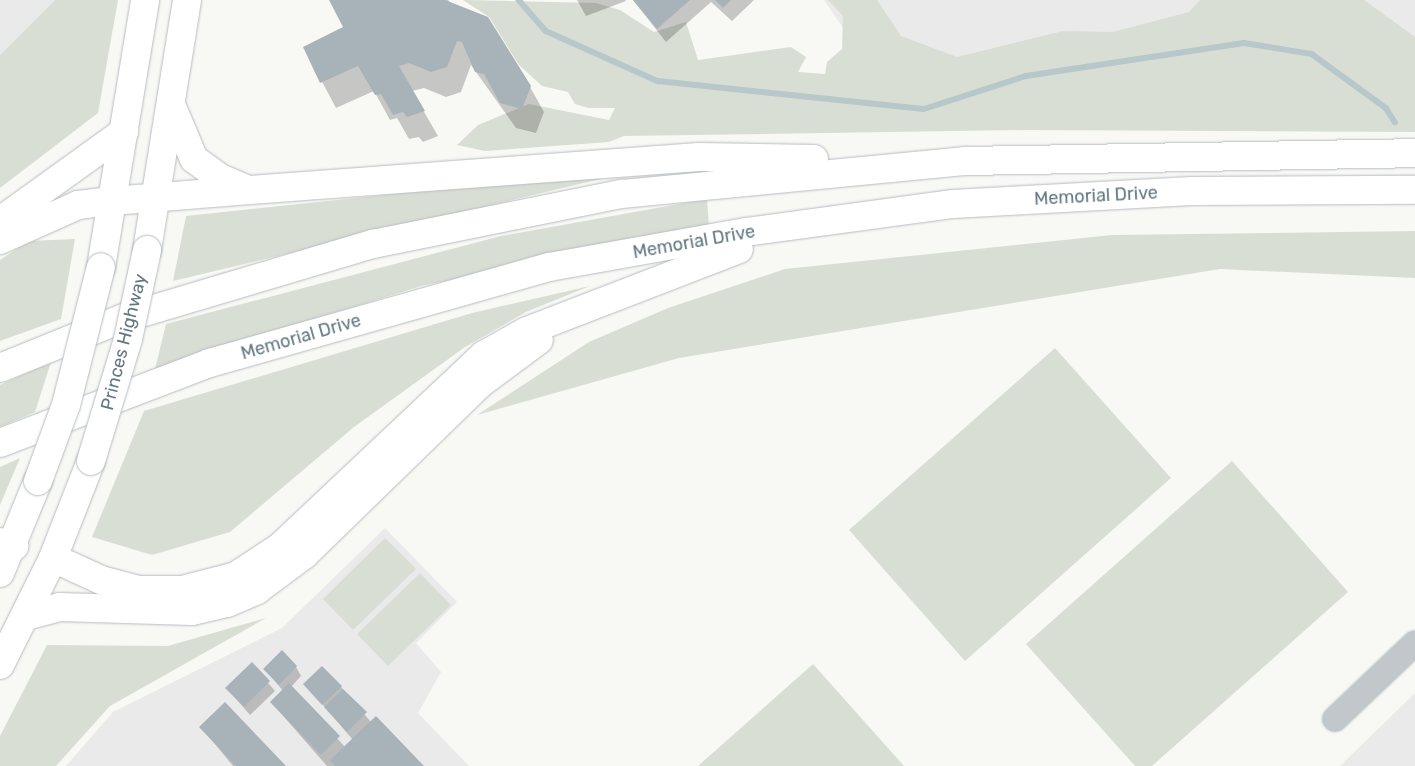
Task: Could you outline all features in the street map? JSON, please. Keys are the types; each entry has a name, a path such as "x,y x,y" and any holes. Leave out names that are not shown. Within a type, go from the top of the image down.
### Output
{"main road":[{"path":"0,573 7,544 38,481 66,405 100,267 146,0"},
{"name":"Princes Highway","path":"0,665 26,616 53,558 91,461 128,339 146,250 187,0"},
{"path":"171,103 194,159 220,178 250,190"},
{"path":"0,221 124,132"},
{"name":"Memorial Drive","path":"0,368 134,315 373,244 450,227 622,194 965,161 1415,153"},
{"path":"0,240 78,205 112,201 699,158 965,161"},
{"name":"Memorial Drive","path":"0,443 210,363 549,267 863,214 1163,192 1415,190"},
{"path":"7,544 53,558 102,580 139,590 182,590 236,576 280,547 466,367 527,331 572,316 708,258 863,214"},
{"path":"26,616 60,607 192,611 227,603 258,590 310,550 481,383 572,316"}],"street":[{"path":"1335,719 1415,643"}],"shaded area":[{"path":"0,0 55,0 0,55"},
{"path":"55,0 118,0 98,113 0,188 0,55"},
{"path":"463,0 596,3 620,10 654,32 686,22 698,60 791,47 806,57 798,72 825,74 827,62 842,49 843,16 828,0 877,0 901,36 957,57 1063,31 1113,32 1189,12 1200,0 1364,0 1415,37 1415,132 1026,130 624,136 609,142 485,151 457,145 478,125 529,104 609,120 615,108 588,108 575,104 568,92 542,86 519,65 489,17"},
{"path":"824,0 1282,0 885,89"},
{"path":"1286,0 1415,0 1415,63"},
{"path":"651,167 173,281 186,216"},
{"path":"707,199 709,227 421,286 155,369 166,324 501,236"},
{"path":"1415,231 1415,278 1220,269 679,358 477,415 589,342 668,308 785,269 1112,235"},
{"path":"75,239 61,319 0,341 0,260 29,241"},
{"path":"590,286 526,312 465,347 354,427 230,532 152,555 92,537 144,411 472,313"},
{"path":"1055,348 1171,478 965,661 849,530"},
{"path":"51,362 35,412 0,427 0,385"},
{"path":"20,458 0,505 0,467"},
{"path":"1232,461 1348,592 1152,766 1135,766 1026,644"},
{"path":"385,528 457,602 416,643 441,672 418,713 469,766 66,766 113,712 282,628"},
{"path":"385,538 416,569 353,630 323,599"},
{"path":"420,573 451,605 388,666 357,634"},
{"path":"266,618 110,706 56,766 0,766 0,736 47,645 168,646"},
{"path":"813,664 904,766 698,766"},
{"path":"1415,693 1415,766 1340,766"}],"building":[{"path":"329,0 445,0 488,17 531,86 522,109 500,103 484,74 475,72 462,42 457,41 447,67 431,72 409,63 399,66 425,111 407,117 403,112 393,115 381,94 375,95 358,66 320,83 303,47 343,27"},
{"path":"633,0 690,0 657,29"},
{"path":"715,0 731,0 723,8"},
{"path":"282,650 297,666 279,685 263,669"},
{"path":"252,662 270,681 244,707 225,688"},
{"path":"322,666 342,686 322,705 303,684"},
{"path":"289,683 340,736 321,755 270,702"},
{"path":"343,689 367,712 347,732 324,707"},
{"path":"225,702 286,766 236,766 199,727"},
{"path":"376,716 424,766 335,766 330,760"}],"waterway":[{"path":"519,0 546,31 658,81 924,109 1026,76 1244,43 1312,54 1386,108 1395,122"}]}
